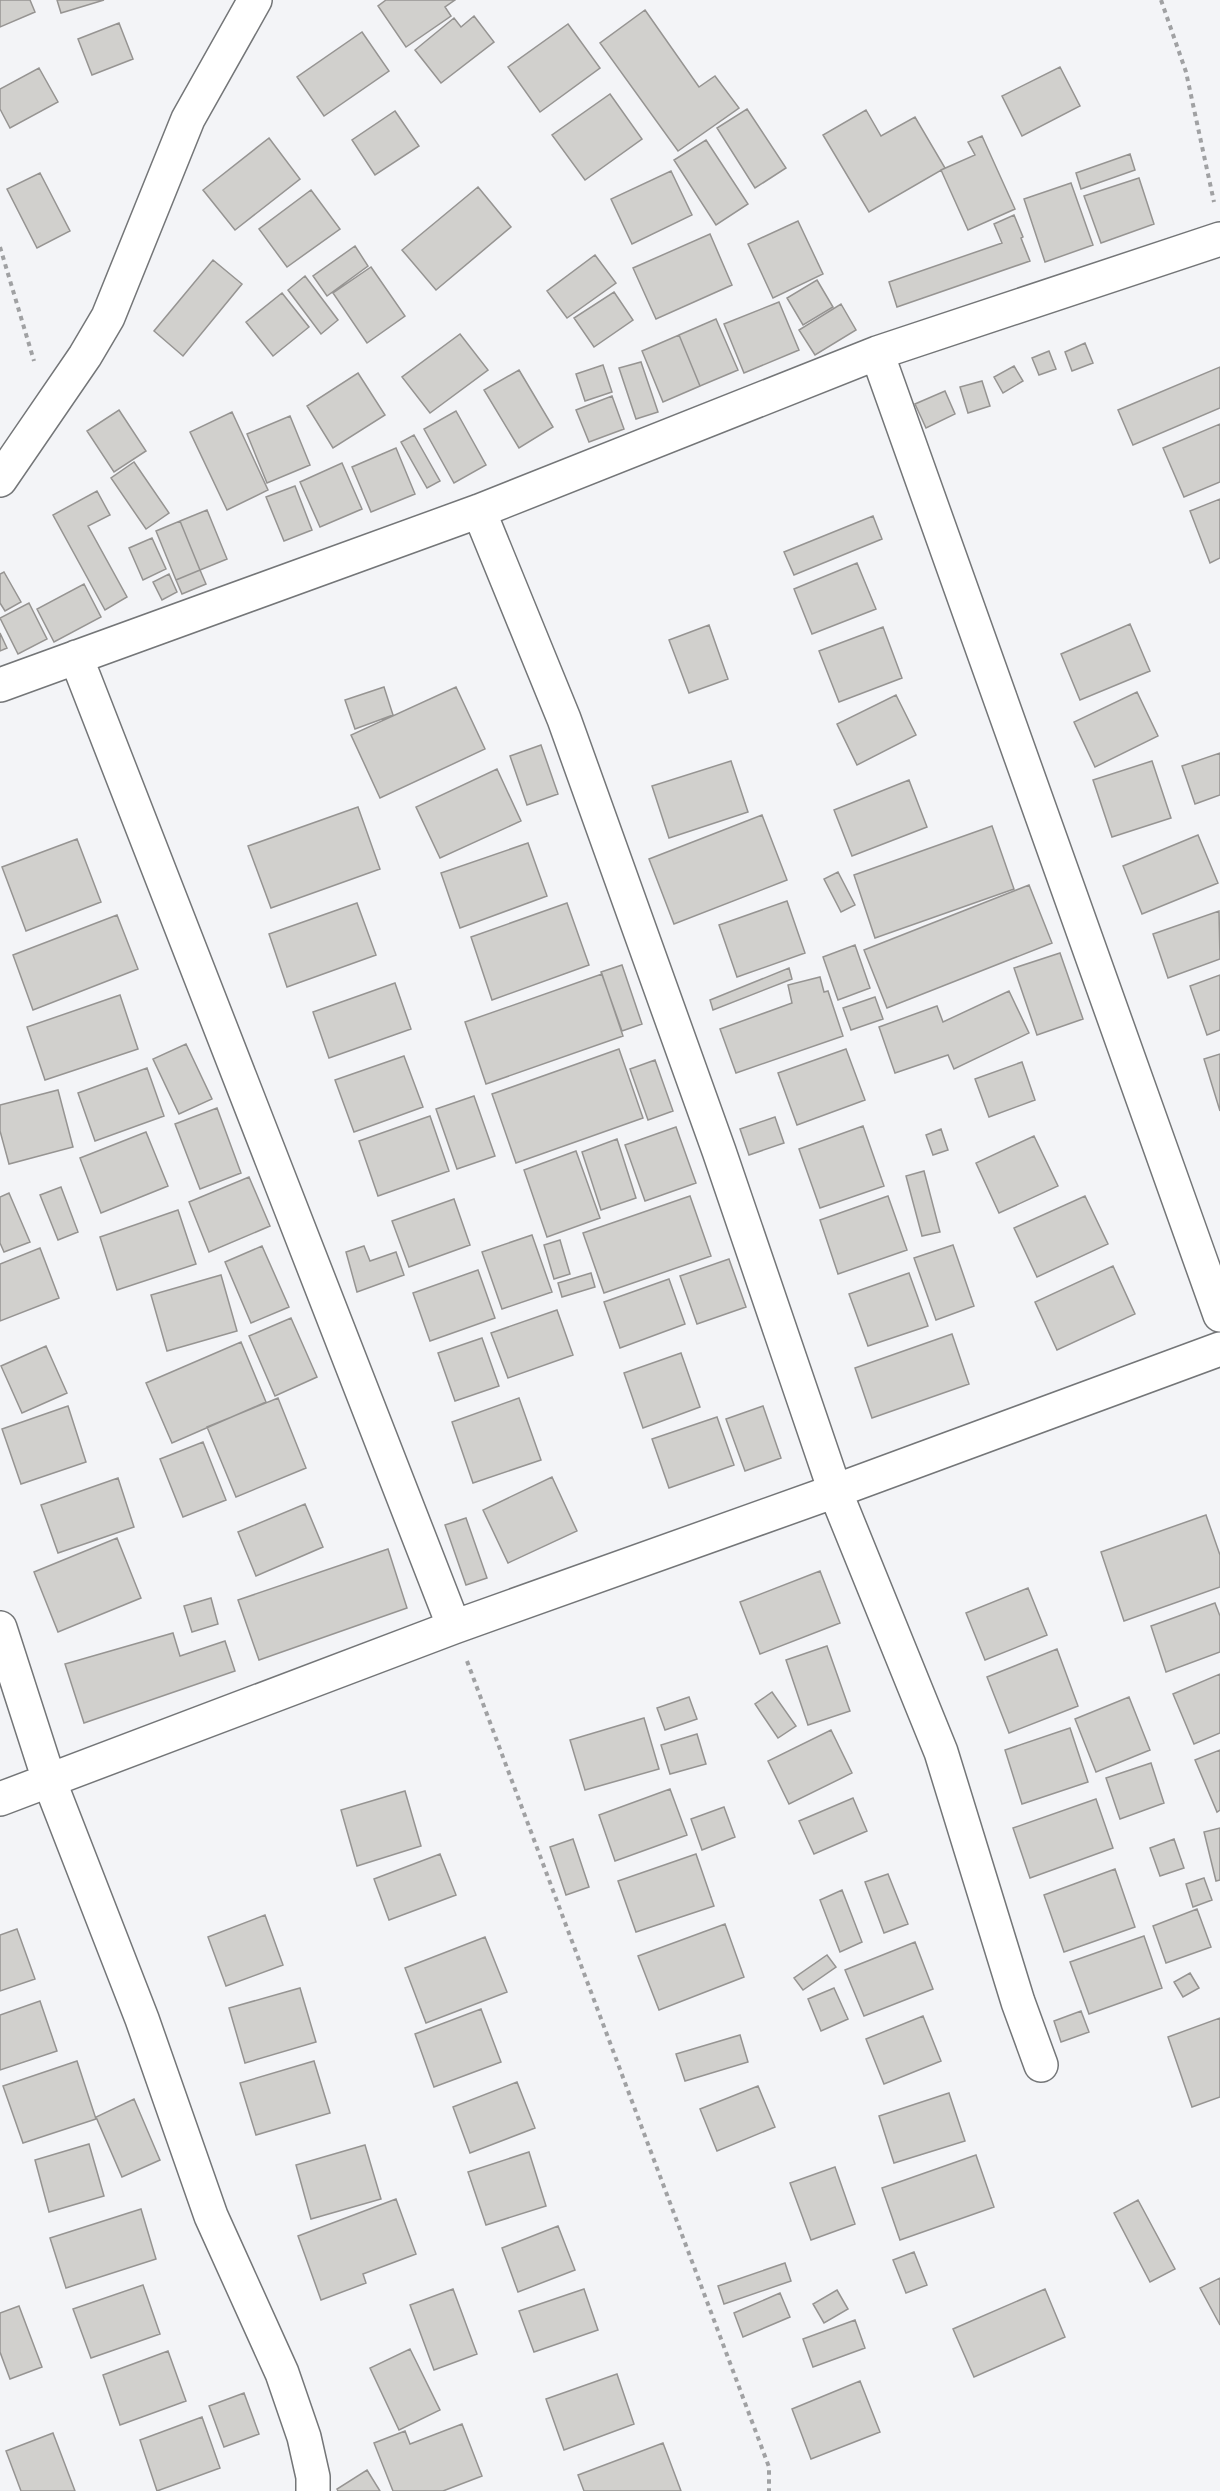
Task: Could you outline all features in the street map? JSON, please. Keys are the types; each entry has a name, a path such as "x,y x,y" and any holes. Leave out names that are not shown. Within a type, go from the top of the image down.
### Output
{"street":[{"path":"0,480 85,356 108,317 188,119 255,0"},
{"path":"0,685 479,511 877,353 1220,240"},
{"path":"877,353 1220,1315"},
{"path":"479,511 564,719 718,1151 835,1491 941,1752 1018,2002 1041,2065"},
{"path":"76,657 454,1627"},
{"path":"0,1799 454,1627 835,1491 1220,1349"},
{"path":"0,1628 50,1780 142,2019 211,2216 282,2373 304,2437 313,2477 313,2491"}],"path":[{"path":"1161,0 1186,72 1215,207"},
{"path":"0,247 48,409"},
{"path":"454,1627 770,2467 769,2491"}],"building":[{"path":"0,0 30,0 35,12 0,27"},
{"path":"57,0 104,0 61,13"},
{"path":"386,0 455,0 445,7 451,16 406,47 378,6"},
{"path":"645,10 699,87 715,76 739,108 678,151 600,43"},
{"path":"474,16 494,42 441,83 415,50 454,18 461,27"},
{"path":"119,23 133,59 92,75 78,39"},
{"path":"568,24 600,68 540,112 508,67"},
{"path":"362,32 389,71 324,116 297,77"},
{"path":"1060,67 1080,106 1022,136 1002,96"},
{"path":"39,68 58,102 10,128 0,109 0,89"},
{"path":"610,94 642,139 585,180 552,135"},
{"path":"747,109 786,168 755,188 717,128"},
{"path":"866,110 881,136 915,117 945,168 869,212 823,135"},
{"path":"395,111 419,146 375,175 352,140"},
{"path":"982,136 1015,209 968,230 941,170 975,155 968,142"},
{"path":"269,138 300,179 235,230 203,190"},
{"path":"706,140 748,204 716,225 674,160"},
{"path":"1130,154 1135,170 1081,189 1076,173"},
{"path":"671,171 692,215 632,244 611,199"},
{"path":"40,173 70,231 37,248 7,189"},
{"path":"1139,178 1154,224 1101,243 1084,196"},
{"path":"1071,183 1093,245 1045,262 1024,199"},
{"path":"478,187 511,227 436,290 402,250"},
{"path":"311,190 340,229 287,267 259,229"},
{"path":"1014,215 1030,261 897,307 889,282 1002,243 994,224"},
{"path":"798,221 823,274 773,298 748,244"},
{"path":"710,234 732,285 656,319 633,268"},
{"path":"355,246 368,266 327,296 313,276"},
{"path":"595,255 616,283 567,318 547,291"},
{"path":"213,260 242,284 183,356 154,331"},
{"path":"371,267 405,316 367,343 333,293"},
{"path":"305,276 338,320 321,334 288,290"},
{"path":"817,280 833,307 803,325 787,298"},
{"path":"614,292 633,320 594,347 574,318"},
{"path":"282,293 309,327 273,356 246,322"},
{"path":"779,302 799,350 744,373 724,324"},
{"path":"841,304 856,330 815,355 799,330"},
{"path":"716,319 738,370 700,386 679,335"},
{"path":"460,334 488,370 430,413 402,377"},
{"path":"679,335 700,386 663,402 642,351"},
{"path":"1085,343 1093,363 1072,371 1065,352"},
{"path":"1049,351 1056,369 1039,375 1032,358"},
{"path":"641,362 658,412 636,419 619,368"},
{"path":"603,365 612,392 585,401 576,374"},
{"path":"1014,366 1023,381 1003,393 994,377"},
{"path":"1220,367 1220,408 1133,445 1118,410"},
{"path":"519,370 553,427 519,448 484,390"},
{"path":"358,373 385,415 333,448 307,406"},
{"path":"982,381 990,406 968,413 960,387"},
{"path":"945,391 955,414 926,428 915,404"},
{"path":"612,396 624,429 589,442 576,410"},
{"path":"119,410 146,451 114,472 87,431"},
{"path":"456,411 486,465 454,483 424,429"},
{"path":"232,412 268,490 227,510 190,432"},
{"path":"290,416 310,465 267,483 247,434"},
{"path":"1220,424 1220,482 1184,497 1163,448"},
{"path":"414,435 440,481 427,488 401,442"},
{"path":"396,448 415,494 371,512 352,467"},
{"path":"134,462 169,513 146,529 111,478"},
{"path":"342,463 362,509 320,527 300,482"},
{"path":"295,486 312,530 284,541 266,497"},
{"path":"97,491 110,515 88,526 127,597 105,610 53,515"},
{"path":"1220,499 1220,558 1210,563 1190,511"},
{"path":"207,510 227,559 200,570 180,521"},
{"path":"873,516 882,539 794,575 784,552"},
{"path":"180,521 200,570 176,580 156,531"},
{"path":"152,538 166,569 143,580 129,548"},
{"path":"857,563 876,609 812,634 794,589"},
{"path":"200,570 206,584 182,594 176,580"},
{"path":"4,572 21,602 5,611 0,603 0,574"},
{"path":"169,574 177,592 162,600 153,582"},
{"path":"84,584 101,617 54,642 37,609"},
{"path":"29,603 47,639 18,654 0,618"},
{"path":"1130,624 1150,671 1080,700 1061,654"},
{"path":"709,625 728,679 689,693 669,640"},
{"path":"883,627 902,678 839,702 819,651"},
{"path":"0,633 7,648 0,651"},
{"path":"384,687 393,715 355,729 345,700"},
{"path":"456,687 485,749 380,798 351,735"},
{"path":"1137,692 1158,736 1095,767 1074,722"},
{"path":"896,695 916,735 857,765 837,724"},
{"path":"541,745 558,794 527,805 510,756"},
{"path":"1220,753 1220,795 1195,804 1182,766"},
{"path":"731,761 748,812 669,838 652,786"},
{"path":"1152,761 1171,818 1112,837 1093,780"},
{"path":"497,769 521,821 440,858 416,807"},
{"path":"909,780 927,827 852,856 834,810"},
{"path":"358,807 380,869 271,908 248,846"},
{"path":"762,815 787,880 674,924 649,859"},
{"path":"992,826 1014,889 875,938 854,875"},
{"path":"1198,835 1218,883 1142,914 1123,866"},
{"path":"77,839 101,902 26,931 2,867"},
{"path":"528,843 547,896 460,928 441,873"},
{"path":"838,872 855,905 841,912 824,879"},
{"path":"1029,885 1052,943 887,1008 864,950"},
{"path":"787,901 805,953 737,977 719,925"},
{"path":"357,903 376,955 287,987 269,934"},
{"path":"567,903 589,965 492,1000 471,937"},
{"path":"1219,911 1220,959 1168,978 1153,934"},
{"path":"117,915 138,969 33,1010 13,955"},
{"path":"855,945 870,988 838,1000 823,957"},
{"path":"1060,953 1083,1019 1037,1035 1014,968"},
{"path":"622,965 642,1024 622,1031 601,972"},
{"path":"789,968 792,979 713,1010 710,1000"},
{"path":"602,974 623,1036 486,1084 465,1022"},
{"path":"1220,975 1220,1030 1207,1035 1190,986"},
{"path":"820,977 824,992 828,991 843,1036 736,1073 720,1029 792,1003 788,985"},
{"path":"395,983 411,1029 329,1058 313,1012"},
{"path":"1009,991 1029,1033 954,1069 948,1055 895,1073 879,1027 937,1006 943,1022"},
{"path":"120,995 138,1049 45,1080 27,1027"},
{"path":"875,997 883,1019 851,1030 843,1008"},
{"path":"186,1044 212,1099 179,1114 153,1059"},
{"path":"619,1049 643,1118 516,1163 492,1094"},
{"path":"846,1049 865,1100 797,1125 778,1073"},
{"path":"1220,1054 1220,1111 1204,1059"},
{"path":"404,1056 423,1107 354,1132 335,1080"},
{"path":"655,1060 673,1111 648,1120 630,1069"},
{"path":"1022,1062 1035,1100 989,1117 975,1079"},
{"path":"147,1068 164,1116 95,1141 78,1093"},
{"path":"58,1090 73,1147 9,1164 0,1131 0,1105"},
{"path":"474,1096 495,1156 457,1169 436,1109"},
{"path":"217,1108 241,1173 200,1189 175,1124"},
{"path":"430,1116 449,1171 378,1196 359,1141"},
{"path":"775,1117 784,1143 749,1155 740,1129"},
{"path":"863,1126 884,1186 820,1208 799,1149"},
{"path":"676,1127 696,1183 645,1201 625,1145"},
{"path":"941,1129 948,1150 933,1155 926,1135"},
{"path":"146,1132 168,1186 101,1213 80,1158"},
{"path":"1034,1136 1058,1186 999,1213 976,1163"},
{"path":"617,1139 636,1198 601,1210 582,1152"},
{"path":"576,1151 600,1218 547,1237 524,1170"},
{"path":"924,1171 940,1232 922,1236 906,1176"},
{"path":"249,1177 270,1226 209,1252 189,1202"},
{"path":"61,1187 78,1232 58,1240 40,1195"},
{"path":"9,1193 30,1242 4,1252 0,1243 0,1197"},
{"path":"690,1196 711,1256 604,1293 583,1233"},
{"path":"888,1196 907,1250 838,1274 820,1220"},
{"path":"1085,1196 1108,1244 1037,1277 1014,1228"},
{"path":"454,1199 470,1245 409,1267 392,1221"},
{"path":"178,1210 196,1264 117,1290 100,1237"},
{"path":"532,1235 552,1292 502,1309 482,1252"},
{"path":"560,1240 570,1274 554,1279 544,1245"},
{"path":"953,1245 974,1306 936,1320 914,1258"},
{"path":"262,1246 289,1307 251,1323 225,1262"},
{"path":"364,1246 370,1261 396,1252 404,1275 357,1292 346,1252"},
{"path":"40,1248 59,1298 0,1321 0,1264"},
{"path":"729,1259 746,1307 697,1324 680,1276"},
{"path":"1113,1266 1135,1314 1057,1350 1035,1302"},
{"path":"478,1270 495,1318 430,1341 413,1293"},
{"path":"591,1273 595,1287 562,1297 558,1283"},
{"path":"909,1273 928,1326 868,1346 849,1294"},
{"path":"221,1275 237,1331 167,1351 151,1295"},
{"path":"669,1279 685,1324 620,1348 604,1302"},
{"path":"557,1310 573,1355 508,1378 491,1333"},
{"path":"291,1318 317,1377 275,1396 249,1336"},
{"path":"952,1334 969,1384 872,1418 855,1368"},
{"path":"482,1338 499,1386 455,1401 438,1353"},
{"path":"241,1342 266,1402 172,1443 146,1383"},
{"path":"46,1346 67,1393 22,1413 1,1366"},
{"path":"681,1353 700,1407 643,1428 624,1373"},
{"path":"278,1398 306,1468 236,1497 207,1427"},
{"path":"519,1398 541,1460 473,1483 452,1422"},
{"path":"68,1406 86,1462 21,1484 2,1429"},
{"path":"763,1406 781,1458 745,1471 726,1419"},
{"path":"717,1417 734,1465 669,1488 652,1439"},
{"path":"203,1442 226,1500 183,1517 160,1459"},
{"path":"552,1477 577,1531 508,1563 483,1510"},
{"path":"118,1478 134,1527 58,1553 41,1505"},
{"path":"305,1504 323,1547 256,1576 238,1532"},
{"path":"1206,1515 1220,1555 1220,1587 1124,1621 1101,1552"},
{"path":"466,1518 487,1578 466,1585 445,1525"},
{"path":"117,1538 141,1598 58,1632 34,1572"},
{"path":"388,1549 407,1608 259,1660 238,1600"},
{"path":"820,1571 840,1623 760,1654 740,1602"},
{"path":"1028,1588 1047,1635 985,1660 966,1613"},
{"path":"211,1598 218,1624 192,1632 184,1606"},
{"path":"1215,1603 1220,1616 1220,1652 1166,1672 1151,1626"},
{"path":"173,1633 180,1656 225,1641 235,1671 84,1723 65,1664"},
{"path":"827,1646 850,1711 808,1725 786,1660"},
{"path":"1057,1649 1078,1706 1009,1733 987,1677"},
{"path":"1220,1674 1220,1733 1194,1744 1173,1694"},
{"path":"772,1692 796,1726 778,1738 755,1704"},
{"path":"689,1697 697,1719 665,1730 657,1708"},
{"path":"1129,1697 1150,1750 1096,1772 1075,1719"},
{"path":"644,1718 659,1769 585,1790 570,1740"},
{"path":"1070,1728 1088,1782 1022,1804 1005,1750"},
{"path":"831,1730 852,1773 789,1804 768,1761"},
{"path":"697,1734 706,1764 670,1774 661,1745"},
{"path":"1220,1750 1220,1810 1217,1812 1195,1760"},
{"path":"1151,1763 1164,1803 1120,1819 1106,1778"},
{"path":"670,1789 687,1835 615,1861 599,1815"},
{"path":"405,1791 421,1846 357,1866 341,1810"},
{"path":"853,1798 867,1831 814,1854 799,1821"},
{"path":"1096,1799 1113,1848 1030,1878 1013,1828"},
{"path":"724,1807 735,1837 702,1850 691,1819"},
{"path":"1220,1828 1220,1880 1216,1881 1204,1832"},
{"path":"573,1839 589,1887 566,1895 550,1847"},
{"path":"1174,1839 1184,1868 1160,1876 1150,1848"},
{"path":"440,1854 456,1895 389,1920 374,1879"},
{"path":"696,1854 714,1906 636,1932 618,1881"},
{"path":"1115,1869 1135,1927 1064,1952 1044,1895"},
{"path":"888,1874 908,1924 884,1933 865,1882"},
{"path":"1204,1878 1212,1900 1193,1907 1186,1884"},
{"path":"842,1890 862,1942 840,1952 820,1900"},
{"path":"1197,1909 1211,1947 1166,1963 1153,1926"},
{"path":"265,1915 283,1965 226,1986 208,1937"},
{"path":"725,1924 744,1977 659,2010 638,1956"},
{"path":"17,1929 35,1979 0,1991 0,1935"},
{"path":"1144,1936 1162,1988 1089,2014 1070,1962"},
{"path":"485,1937 507,1992 426,2023 405,1968"},
{"path":"915,1942 933,1989 864,2016 845,1970"},
{"path":"827,1955 836,1967 803,1990 794,1978"},
{"path":"1190,1973 1199,1988 1183,1997 1174,1982"},
{"path":"300,1988 316,2042 245,2063 229,2008"},
{"path":"834,1988 848,2019 821,2031 808,1999"},
{"path":"40,2001 57,2051 0,2070 0,2015"},
{"path":"481,2009 501,2062 434,2087 415,2034"},
{"path":"1081,2011 1089,2032 1061,2042 1054,2021"},
{"path":"923,2016 941,2061 884,2084 866,2039"},
{"path":"1220,2018 1220,2097 1192,2107 1168,2037"},
{"path":"740,2035 748,2062 685,2081 676,2054"},
{"path":"77,2061 96,2119 23,2143 3,2086"},
{"path":"314,2061 330,2113 256,2135 240,2083"},
{"path":"517,2082 535,2128 470,2153 453,2107"},
{"path":"758,2086 775,2127 717,2151 700,2109"},
{"path":"949,2093 965,2141 894,2163 879,2116"},
{"path":"134,2099 160,2160 122,2177 96,2117"},
{"path":"89,2144 104,2196 49,2212 35,2160"},
{"path":"365,2145 381,2199 311,2219 296,2165"},
{"path":"529,2152 546,2206 486,2225 468,2172"},
{"path":"976,2155 994,2207 900,2240 882,2188"},
{"path":"835,2167 855,2224 811,2240 790,2183"},
{"path":"396,2199 416,2254 363,2274 366,2283 321,2300 298,2236"},
{"path":"1138,2200 1175,2269 1150,2282 1114,2213"},
{"path":"141,2209 156,2259 66,2288 50,2238"},
{"path":"558,2226 575,2270 518,2292 502,2248"},
{"path":"914,2252 927,2285 906,2293 893,2260"},
{"path":"785,2263 791,2281 724,2304 718,2286"},
{"path":"1220,2278 1220,2325 1200,2288"},
{"path":"143,2285 160,2334 91,2358 73,2309"},
{"path":"453,2289 477,2354 434,2370 410,2305"},
{"path":"584,2289 598,2330 534,2352 519,2311"},
{"path":"1045,2289 1065,2337 974,2377 953,2329"},
{"path":"837,2290 848,2309 824,2323 813,2304"},
{"path":"780,2293 790,2317 743,2337 734,2313"},
{"path":"19,2306 42,2367 10,2379 0,2352 0,2313"},
{"path":"855,2320 865,2348 813,2367 803,2339"},
{"path":"410,2349 440,2410 399,2430 370,2368"},
{"path":"168,2351 186,2401 120,2425 103,2375"},
{"path":"617,2374 634,2424 564,2450 546,2399"},
{"path":"860,2381 880,2432 811,2459 792,2409"},
{"path":"244,2393 259,2434 224,2447 209,2406"},
{"path":"202,2417 220,2468 157,2491 140,2440"},
{"path":"462,2424 482,2476 443,2491 393,2491 374,2443 405,2431 410,2444"},
{"path":"53,2433 75,2491 21,2491 6,2451"},
{"path":"663,2443 681,2491 584,2491 578,2475"},
{"path":"367,2470 380,2491 338,2491 337,2489"}]}
